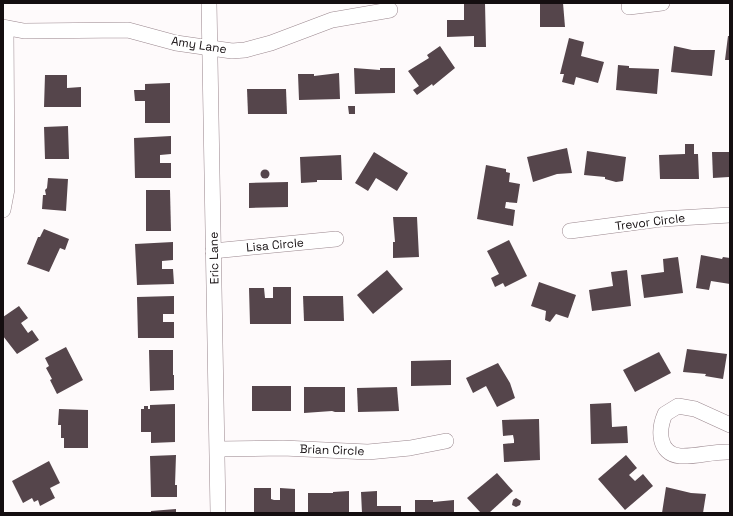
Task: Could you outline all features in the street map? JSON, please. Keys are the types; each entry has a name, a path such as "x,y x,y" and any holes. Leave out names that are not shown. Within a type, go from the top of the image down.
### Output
{"street":[{"name":"Eric Lane","path":"209,3 218,513"},
{"path":"629,7 662,3"},
{"name":"Amy Lane","path":"5,28 24,31 128,30 176,43 210,49 245,50 271,43 332,20 390,10"},
{"path":"3,210 7,189 5,28"},
{"name":"Trevor Circle","path":"570,231 661,219 730,215"},
{"name":"Lisa Circle","path":"213,251 336,239"},
{"path":"730,425 695,409 678,406 665,414 660,433 662,444 669,452 679,456 730,452"},
{"name":"Brian Circle","path":"218,449 283,448 368,452 410,448 446,441"}],"building":[{"path":"464,3 485,3 486,47 474,47 474,36 447,37 447,20 464,20"},
{"path":"540,3 563,3 565,27 540,27"},
{"path":"728,36 730,36 730,60 725,60"},
{"path":"569,38 584,42 581,56 604,62 598,83 576,77 574,85 562,82 564,74 560,74"},
{"path":"440,46 455,68 433,86 432,84 417,95 413,90 419,86 408,71 429,58 427,55"},
{"path":"674,46 692,50 715,50 712,76 671,72"},
{"path":"618,65 629,66 629,68 659,69 657,94 616,90"},
{"path":"354,68 380,70 380,68 395,68 395,93 355,94"},
{"path":"339,73 340,99 299,100 298,74 314,74 314,76"},
{"path":"45,75 67,75 67,88 81,87 81,107 44,107"},
{"path":"170,83 170,123 145,123 145,101 135,101 134,90 145,90 145,84"},
{"path":"247,89 286,89 287,114 248,114"},
{"path":"348,106 355,106 355,114 349,114"},
{"path":"68,126 69,159 45,159 44,127"},
{"path":"171,136 171,154 160,155 160,163 171,163 171,178 135,178 134,138"},
{"path":"685,144 694,144 694,154 698,154 699,179 660,179 659,155 685,154"},
{"path":"567,148 572,173 557,174 533,182 527,157"},
{"path":"587,151 626,157 623,181 616,182 605,179 605,177 584,175"},
{"path":"374,152 408,173 397,191 376,178 368,191 355,183"},
{"path":"712,152 730,152 729,177 713,178"},
{"path":"341,155 342,180 317,180 317,182 301,183 300,157"},
{"path":"486,165 506,169 506,172 510,173 509,182 520,184 517,203 506,202 505,208 515,210 513,226 477,219"},
{"path":"263,170 267,170 269,174 267,178 263,178 261,176 261,172"},
{"path":"48,178 68,179 66,211 42,209 43,195 46,195 45,190 47,188"},
{"path":"288,182 288,207 249,208 249,183"},
{"path":"146,190 170,190 171,231 146,231"},
{"path":"393,217 417,217 419,257 393,258 393,242 395,242"},
{"path":"44,229 69,239 65,250 60,248 49,272 27,264 38,237 40,237"},
{"path":"509,240 527,276 505,287 503,283 495,287 491,278 499,274 487,251"},
{"path":"173,242 173,260 162,261 162,269 173,269 174,284 137,285 135,244"},
{"path":"701,255 722,259 723,257 730,258 730,284 711,281 709,290 696,288"},
{"path":"678,257 683,293 644,298 641,275 664,272 663,259"},
{"path":"387,270 403,289 373,314 357,295"},
{"path":"627,270 631,306 592,311 589,290 613,286 611,272"},
{"path":"539,282 576,295 568,318 556,314 550,322 545,320 546,311 531,306"},
{"path":"273,287 291,287 291,324 250,324 249,288 264,288 265,298 273,298"},
{"path":"174,296 174,314 163,314 163,322 174,322 174,338 138,338 137,297"},
{"path":"303,296 343,296 344,321 304,321"},
{"path":"19,306 28,318 21,323 28,333 32,330 39,340 17,354 3,336 3,317"},
{"path":"66,347 83,380 57,394 50,380 52,379 46,368 49,366 45,358"},
{"path":"687,349 727,354 723,379 705,376 706,374 683,372"},
{"path":"149,350 173,350 174,390 150,391"},
{"path":"659,352 671,373 635,392 623,370"},
{"path":"451,360 451,385 411,386 411,361"},
{"path":"498,363 510,383 515,398 497,407 486,386 473,393 466,378"},
{"path":"252,386 291,386 291,411 252,411"},
{"path":"304,387 345,387 345,412 332,411 304,413"},
{"path":"397,387 399,411 358,412 357,388"},
{"path":"611,403 612,427 627,426 628,443 591,444 590,404"},
{"path":"175,404 175,442 151,443 151,432 141,432 141,409 144,409 144,406 148,406 148,409 150,409 150,405"},
{"path":"59,409 88,410 88,448 64,448 64,438 61,438 61,425 58,425"},
{"path":"539,419 540,460 504,462 503,444 514,443 514,440 513,435 503,436 502,420"},
{"path":"176,455 175,485 177,485 177,497 151,497 150,456"},
{"path":"626,455 637,468 629,475 635,481 643,474 653,486 625,510 598,479"},
{"path":"49,461 60,483 50,488 55,498 40,506 38,500 34,502 32,498 23,503 12,481"},
{"path":"497,473 513,491 489,513 481,513 467,498"},
{"path":"666,487 691,493 706,494 703,513 662,513"},
{"path":"254,488 271,488 271,499 274,500 280,500 280,488 295,489 295,513 254,513"},
{"path":"349,491 349,513 308,513 308,493 333,493"},
{"path":"377,491 377,506 401,506 401,513 362,513 361,492"},
{"path":"516,498 521,501 520,505 516,507 512,505 513,500"},
{"path":"415,500 433,500 433,502 454,500 454,513 415,513"},
{"path":"176,509 176,513 151,513 151,511"}]}
